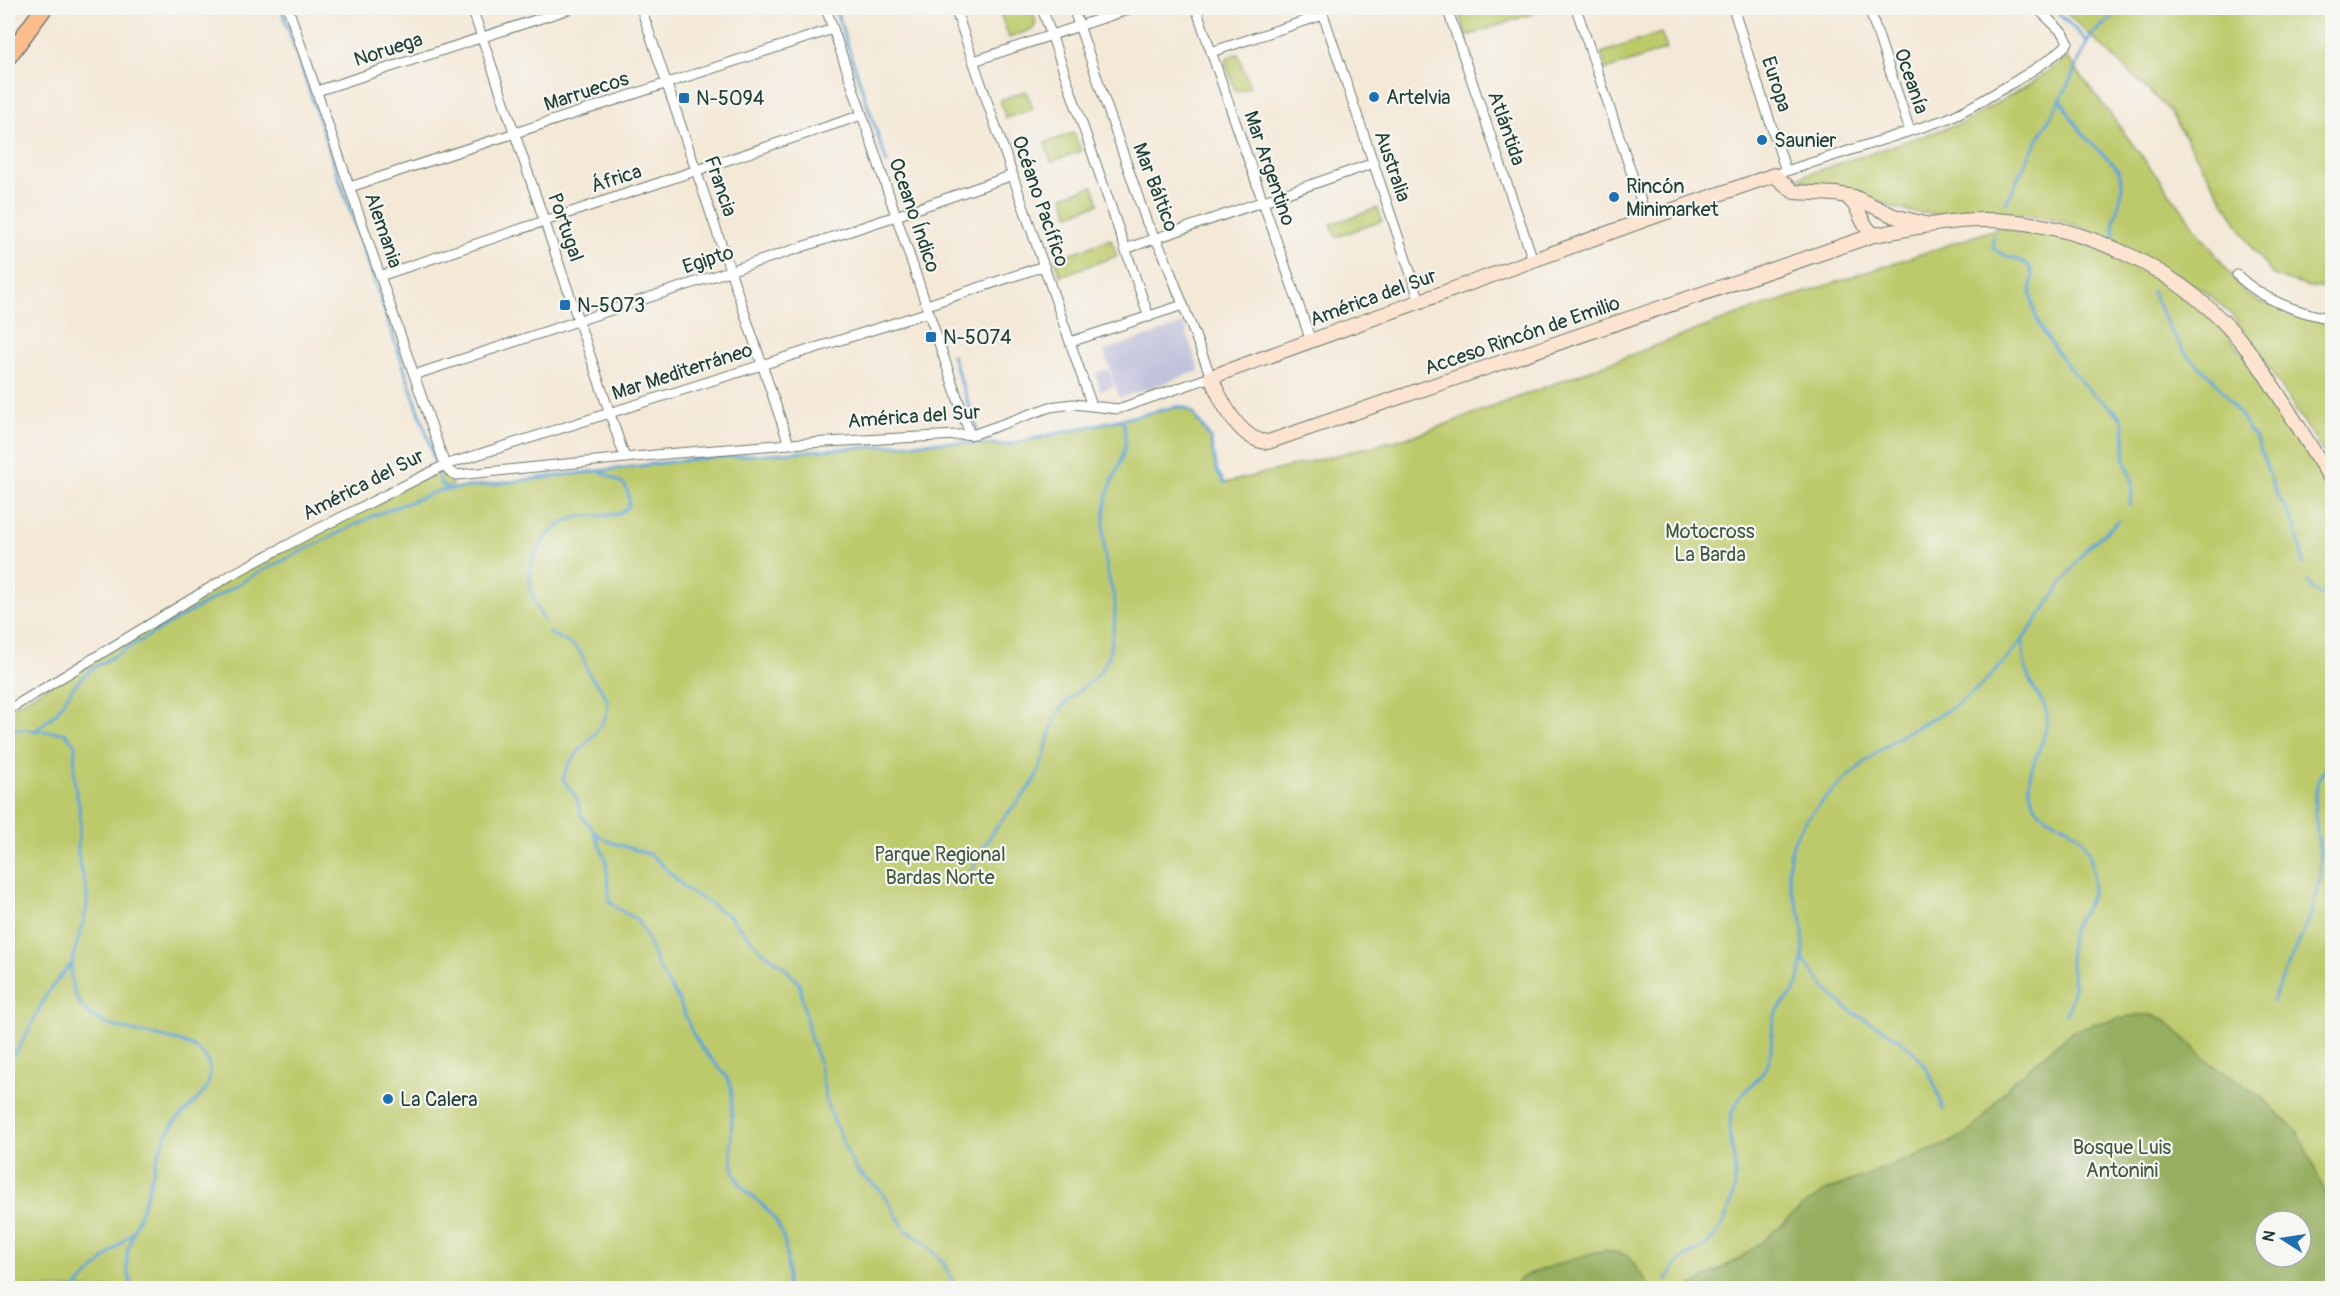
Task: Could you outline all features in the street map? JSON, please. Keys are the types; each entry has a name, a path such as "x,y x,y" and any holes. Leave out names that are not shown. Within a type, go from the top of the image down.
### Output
{"highway":[{"path":"8,57 44,8"}],"street":[{"name":"Alemania","path":"288,8 445,465"},
{"name":"Portugal","path":"472,8 625,458"},
{"name":"Noruega","path":"317,91 572,8"},
{"name":"Francia","path":"641,8 789,444"},
{"name":"Oceano Índico","path":"826,8 970,435"},
{"name":"Océano Pacífico","path":"956,8 1092,406"},
{"path":"1042,8 1149,317"},
{"name":"Mar Báltico","path":"1073,8 1147,223 1163,253 1211,377"},
{"path":"974,61 1133,8"},
{"name":"Mar Argentino","path":"1196,8 1311,341"},
{"name":"Atlántida","path":"1447,8 1533,260"},
{"path":"1576,8 1647,219"},
{"name":"Europa","path":"1732,8 1780,173"},
{"name":"Oceanía","path":"1869,8 1910,131"},
{"name":"América del Sur","path":"8,710 241,570 445,465 450,472 461,474 789,444 970,435 985,432 1050,407 1073,404 1118,409 1647,219 1962,112 2063,50 2068,42 2064,34 2037,8"},
{"path":"1211,52 1322,11"},
{"name":"Australia","path":"1322,11 1420,301"},
{"name":"Marruecos","path":"350,187 833,29"},
{"name":"África","path":"380,276 862,115"},
{"path":"1125,249 1374,163"},
{"name":"Acceso Rincón de Emilio","path":"1780,173 1794,192 1859,198 1894,216 1929,225"},
{"name":"Egipto","path":"414,375 897,216 1013,175"},
{"path":"1844,195 1857,206 1866,228 1874,235"},
{"name":"Acceso Rincón de Emilio","path":"1211,377 1220,398 1233,418 1251,437 1268,442 1874,235 1929,225 1982,220 2019,223 2055,229 2109,247 2162,274 2208,309 2247,349 2332,480"},
{"name":"Mar Mediterráneo","path":"445,465 763,364 928,309 1044,266"},
{"path":"2237,275 2252,289 2268,299 2312,315 2332,319"},
{"path":"1070,342 1183,305"}],"shaded area":[{"path":"1184,324 1199,371 1119,398 1104,351"},
{"path":"1108,369 1114,386 1101,391 1095,373"}],"green space":[{"path":"998,8 1031,8 1036,23 1033,29 1009,38"},
{"path":"1457,8 1549,8 1467,36"},
{"path":"2061,8 2332,8 2332,289 2308,287 2274,276 2252,248 2168,109"},
{"path":"1661,33 1667,49 1606,70 1601,53"},
{"path":"1238,54 1250,87 1236,92 1225,62 1228,57"},
{"path":"2067,57 2244,292 2260,302 2332,325 2332,466 2247,334 2230,313 2206,292 2181,276 2081,227 2053,219 1990,211 1933,214 1911,212 1891,207 1847,188 1809,183 1799,177 1965,122 2033,82"},
{"path":"1026,91 1033,109 1006,118 1000,100"},
{"path":"1074,133 1081,151 1051,162 1045,143"},
{"path":"1093,186 1099,204 1069,214 1063,196"},
{"path":"1378,208 1382,221 1336,237 1331,224"},
{"name":"Parque Regional Bardas Norte","path":"1999,228 2026,229 2067,238 2116,255 2153,274 2195,303 2229,336 2249,362 2332,493 2332,1288 8,1288 8,710 231,575 445,465 453,488 694,459 937,442 1006,445 1183,407 1193,413 1210,438 1217,471 1225,483 1420,434 1737,315"},
{"path":"1111,239 1117,256 1060,276 1055,259"},
{"name":"Bosque Luis Antonini","path":"2138,1015 2153,1015 2166,1020 2208,1062 2259,1095 2298,1132 2332,1208 2332,1288 1688,1288 1738,1259 1804,1205 1825,1191 1966,1135 2012,1082 2072,1032 2092,1024"},
{"path":"1606,1250 1628,1256 1651,1288 1511,1288 1529,1274"}],"waterway":[{"path":"281,8 434,461"},
{"path":"835,8 887,163"},
{"path":"2053,8 2087,41"},
{"path":"2006,203 2064,93 2091,35 2124,8"},
{"path":"2061,99 2084,134 2119,172 2122,190 2114,221 2115,235"},
{"path":"1993,236 1993,248 1997,252 2022,261 2031,269 2034,311 2051,343 2086,387 2112,408 2122,420 2125,430 2125,461 2132,481 2130,505"},
{"path":"2152,291 2169,328 2185,353 2212,378 2227,396 2258,443 2274,488 2295,526 2304,565"},
{"path":"952,355 977,429"},
{"path":"34,732 57,712 74,686 90,670 254,575 373,516 438,491 694,459 937,442 1006,445 1176,407 1183,407 1193,413 1210,438 1217,471 1224,483"},
{"path":"962,890 991,836 1037,776 1051,732 1062,708 1101,671 1106,663 1114,630 1115,605 1106,562 1104,525 1110,486 1123,455 1125,444 1122,419"},
{"path":"543,620 533,596 530,581 533,559 544,540 559,525 569,520 620,513 629,505 625,485 602,472"},
{"path":"437,473 441,484 448,488"},
{"path":"1667,1280 1679,1262 1712,1239 1727,1215 1735,1178 1730,1133 1732,1113 1739,1098 1767,1066 1776,1013 1795,990 1799,980 1803,951 1802,922 1790,884 1789,870 1790,855 1797,834 1816,808 1860,766 1902,735 1956,705 1989,678 2031,628 2089,546 2119,521"},
{"path":"2308,581 2314,590 2332,602"},
{"path":"548,632 577,649 582,655 589,674 607,700 604,720 573,759 563,779 577,799 582,817 600,837 649,854 657,860 687,890 728,915 762,951 783,966 799,983 827,1104 850,1159 858,1172 879,1189 905,1229 925,1243 943,1262 956,1288"},
{"path":"2023,641 2026,671 2047,713 2046,729 2030,779 2033,801 2047,817 2079,836 2088,850 2092,867 2093,885 2089,901 2071,935 2073,994 2066,1014"},
{"path":"8,733 15,729 65,733 75,744 74,780 80,820 78,852 87,905 71,968 71,980 74,993 81,1005 95,1018 113,1026 176,1040 193,1047 205,1057 210,1072 202,1095 177,1119 160,1150 127,1254 127,1269 132,1288"},
{"path":"2272,1002 2316,899 2320,867 2315,819 2316,788 2322,774 2332,761"},
{"path":"594,833 606,860 610,901 636,919 645,933 659,969 678,999 693,1034 726,1076 731,1086 732,1153 735,1174 745,1189 768,1210 780,1230 786,1252 787,1288"},
{"path":"1802,957 1841,1004 1897,1038 1918,1057 1929,1074 1943,1110"},
{"path":"8,1061 20,1046 49,990 70,965"},
{"path":"76,1288 132,1232"}],"place":[{"name":"Artelvia","path":"1374,97"},
{"name":"N-5094","path":"684,98"},
{"name":"Saunier","path":"1762,140"},
{"name":"Rincón Minimarket","path":"1614,197"},
{"name":"N-5073","path":"565,305"},
{"name":"N-5074","path":"931,337"},
{"name":"La Calera","path":"388,1099"}],"park label":[{"name":"Motocross La Barda","path":"1710,542"}]}
